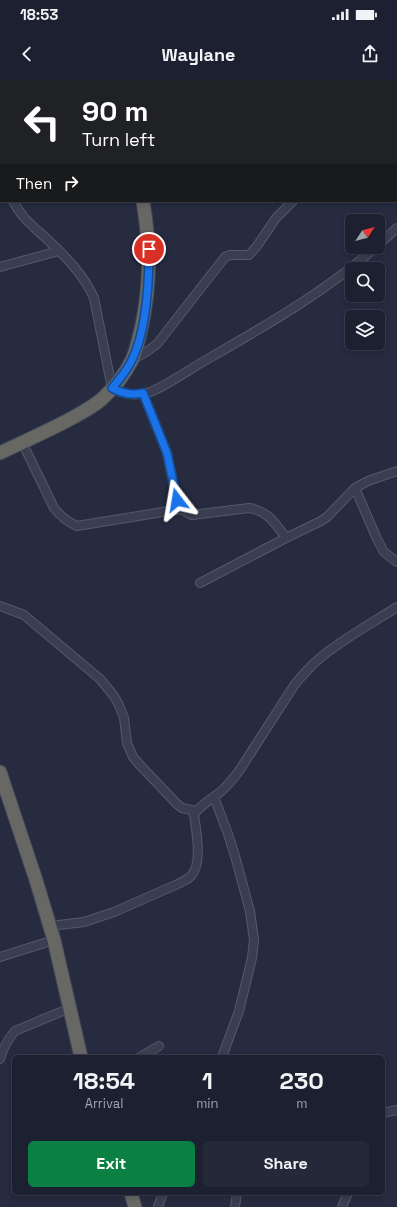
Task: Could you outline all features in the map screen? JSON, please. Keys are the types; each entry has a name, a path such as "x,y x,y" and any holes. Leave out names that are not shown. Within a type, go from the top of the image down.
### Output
{"highway":[{"path":"0,453 85,411 102,399 124,374 132,360 147,297 149,249 143,202"},
{"path":"1,778 50,926 81,1055"},
{"path":"131,1195 134,1207"}],"street":[{"path":"14,202 27,222 59,251 81,274 89,286 94,298 112,388 128,394 151,391 164,384 308,299 368,254"},
{"path":"132,360 157,344 225,257 230,255 249,255 276,218 293,202"},
{"path":"385,239 397,228"},
{"path":"0,267 59,251"},
{"path":"143,393 167,453 174,487 181,509"},
{"path":"22,442 54,508 68,523 78,526 181,509 192,515 249,508 258,509 265,513 286,538"},
{"path":"200,583 321,521 327,517 355,488 397,471"},
{"path":"355,488 384,552 397,562"},
{"path":"0,606 24,615 100,679 119,705 124,718 127,743 136,761 177,804 182,808 196,811"},
{"path":"50,926 84,922 114,912 180,883 190,877 195,870 198,852 194,814 199,807 230,784 295,684 305,673 333,648 397,607"},
{"path":"214,797 235,856 250,911 254,940 252,958 239,1011 223,1055"},
{"path":"0,957 54,940"},
{"path":"0,1059 3,1047 15,1031 70,1008"},
{"path":"143,1055 159,1046"},
{"path":"385,1113 397,1110"},
{"path":"158,1207 162,1195"},
{"path":"235,1207 237,1195"},
{"path":"342,1207 347,1195"}],"route":[{"path":"149,249 147,297 140,335 132,360 124,374 112,388 128,394 143,393 167,453 177,500"}]}
